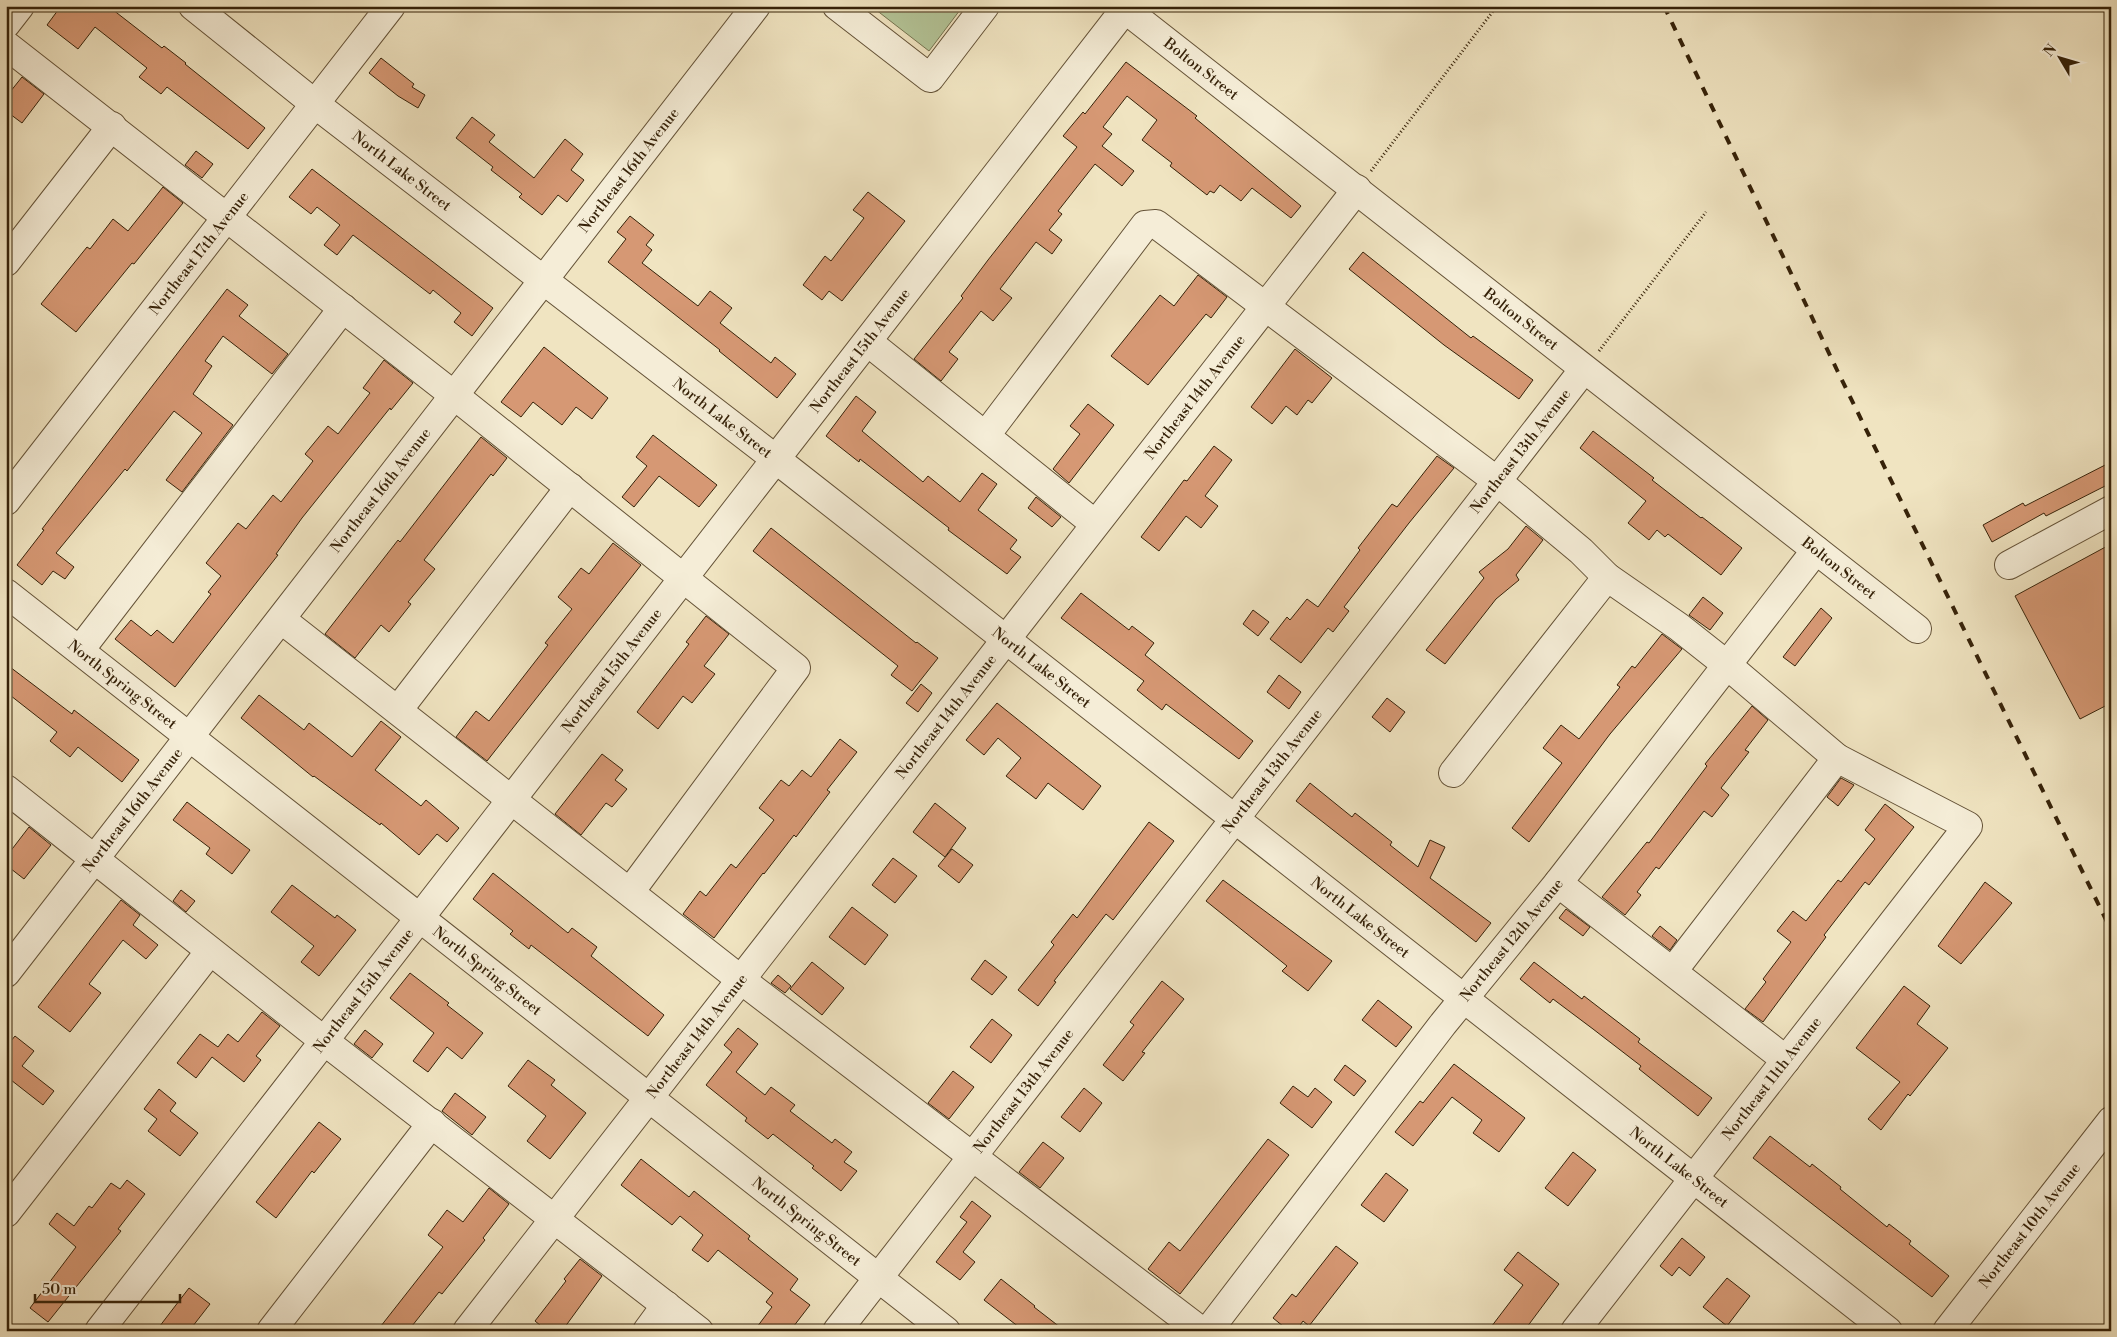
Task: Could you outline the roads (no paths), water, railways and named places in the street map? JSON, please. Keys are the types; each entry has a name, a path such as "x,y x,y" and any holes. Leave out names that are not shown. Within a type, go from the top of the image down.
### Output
{"street":[{"path":"6,24 20,6"},
{"name":"North Lake Street","path":"193,6 316,104 777,460 1004,640 1888,1331"},
{"name":"Northeast 17th Avenue","path":"6,501 391,6"},
{"name":"Northeast 16th Avenue","path":"6,973 282,620 756,6"},
{"path":"837,6 930,78 985,6"},
{"name":"Bolton Street","path":"1123,8 1357,189 1917,629"},
{"name":"Northeast 15th Avenue","path":"99,1331 323,1040 777,460 1123,8"},
{"path":"6,45 455,396 796,668 630,892"},
{"path":"6,262 112,126"},
{"name":"Northeast 14th Avenue","path":"467,1331 1357,189"},
{"path":"986,435 1145,225 1156,224 1497,482 1581,551 1607,577 1679,627 1837,758 1672,971"},
{"path":"80,650 343,308"},
{"path":"868,342 1095,524"},
{"name":"Northeast 13th Avenue","path":"837,1331 1584,369"},
{"path":"398,710 570,488"},
{"path":"2009,565 2111,510"},
{"name":"Northeast 12th Avenue","path":"1208,1331 1816,550"},
{"path":"1453,773 1607,577"},
{"name":"North Spring Street","path":"6,593 946,1331"},
{"path":"282,620 512,798 740,979 1201,1331"},
{"name":"Northeast 11th Avenue","path":"1575,1331 1968,826 1837,758"},
{"path":"6,789 323,1040 699,1331"},
{"path":"1558,883 1786,1060"},
{"path":"6,1213 210,951"},
{"name":"Northeast 10th Avenue","path":"1947,1331 2111,1121"},
{"path":"271,1331 432,1123"},
{"path":"646,1331 666,1305"}],"railway":[{"path":"1664,6 1837,370 2111,930"}]}
